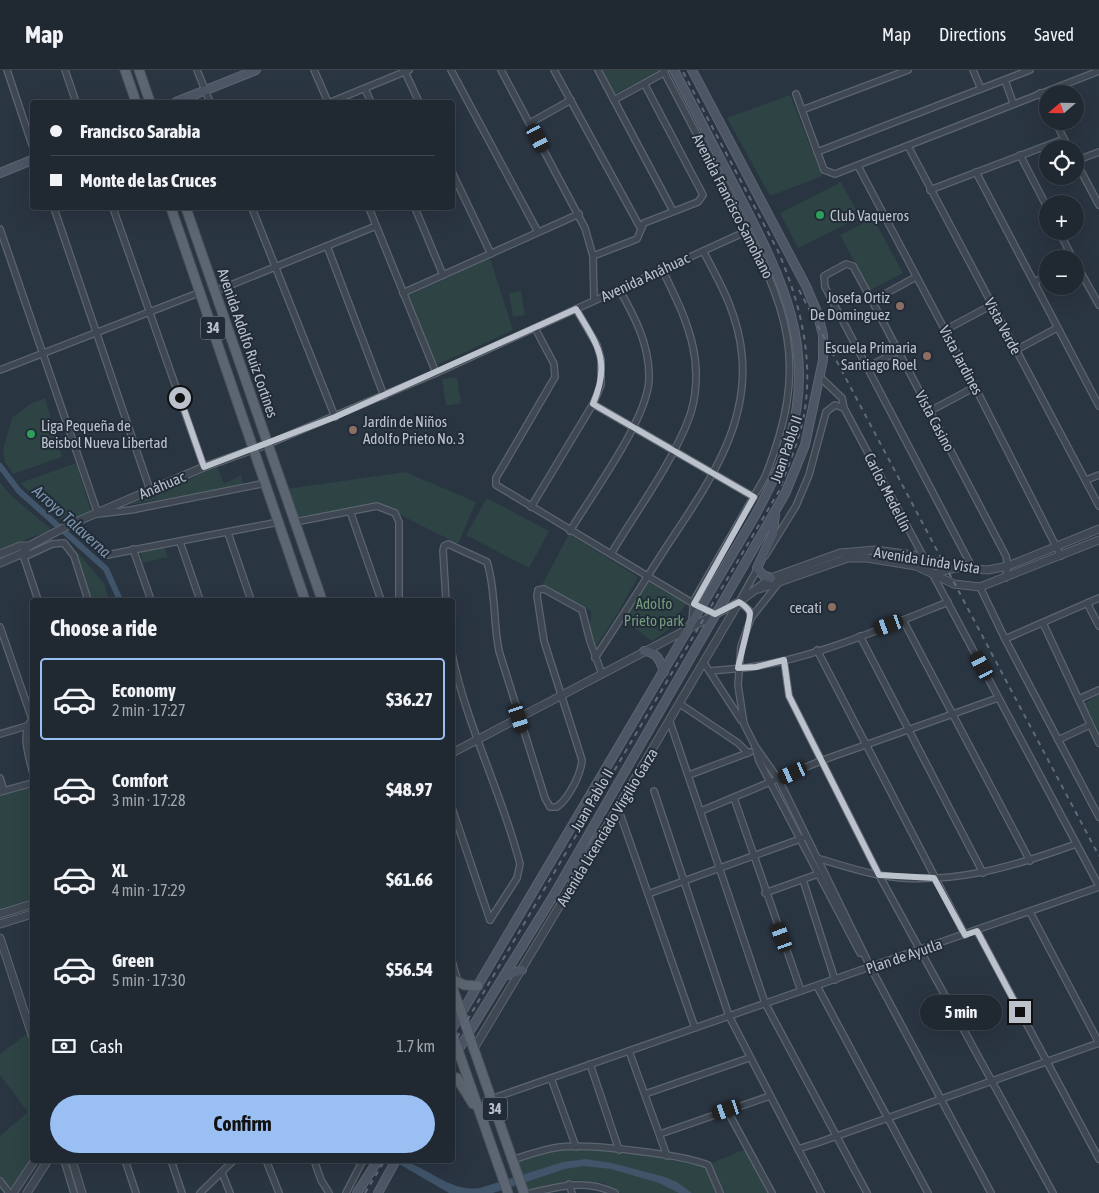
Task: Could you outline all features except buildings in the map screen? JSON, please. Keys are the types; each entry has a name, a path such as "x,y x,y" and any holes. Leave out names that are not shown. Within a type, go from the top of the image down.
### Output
{"main road":[{"path":"125,70 135,100"},
{"path":"139,70 149,100"},
{"path":"182,100 206,92 256,70"},
{"name":"Juan Pablo II","path":"455,1024 756,514 780,466 795,414 798,362 791,310 773,260 674,70"},
{"name":"Juan Pablo II","path":"455,1055 552,898 715,614 776,513 805,444 821,378 822,335 810,294 692,70"},
{"path":"0,173 30,161"},
{"name":"Avenida Adolfo Ruíz Cortines","path":"172,210 304,598"},
{"name":"Avenida Adolfo Ruíz Cortines","path":"187,210 321,598"},
{"path":"770,578 763,576 757,568 773,534 776,513"},
{"path":"644,651 658,656 664,672"},
{"path":"552,898 606,828"},
{"path":"504,976 522,970"},
{"path":"455,982 478,986"},
{"name":"34","path":"455,987 461,1015 524,1193"},
{"name":"34","path":"455,1042 508,1193"},
{"path":"455,1078 461,1083 488,1132"},
{"path":"357,1193 376,1163"},
{"path":"378,1193 394,1163"}],"street":[{"path":"7,70 30,138"},
{"path":"65,70 75,100"},
{"path":"197,70 209,100"},
{"path":"314,70 328,100"},
{"path":"451,70 538,232"},
{"path":"502,70 579,214 593,256 594,300"},
{"path":"554,70 641,229"},
{"path":"598,70 673,211"},
{"path":"802,110 908,70"},
{"path":"973,70 981,88"},
{"path":"817,152 1030,70"},
{"path":"335,100 407,71 418,100"},
{"path":"614,100 645,85 664,71"},
{"name":"Avenida Francisco Samohano","path":"664,71 763,260 781,306 788,336 790,361 790,382 780,433 765,477 694,604 692,625"},
{"path":"1061,85 1099,71"},
{"path":"1005,80 1013,103"},
{"path":"593,256 637,239 644,223 698,202 703,195 645,85"},
{"path":"365,89 370,100"},
{"path":"796,94 826,172 835,174 1039,93"},
{"path":"530,123 570,100"},
{"path":"930,190 1064,139 1060,130"},
{"name":"Vista Verde","path":"908,146 1099,506"},
{"path":"1084,158 1099,152"},
{"path":"1020,155 1041,195"},
{"name":"Vista Jardines","path":"858,166 976,387 1061,556"},
{"path":"976,172 1099,406"},
{"path":"1084,177 1099,204"},
{"path":"455,178 491,254"},
{"path":"55,210 150,490"},
{"path":"114,210 204,467"},
{"path":"253,210 335,417"},
{"path":"370,210 436,373"},
{"path":"416,210 443,275"},
{"path":"403,293 579,214"},
{"path":"216,291 376,226"},
{"path":"0,229 98,514 131,510 266,484"},
{"name":"Avenida Anáhuac","path":"268,444 436,373 747,231"},
{"path":"327,246 384,396"},
{"path":"595,658 714,474 732,432 736,416 743,357 735,319 727,296 703,251"},
{"name":"Vista Casino","path":"868,367 825,287 823,278 846,264 853,266 872,300 1006,556 1008,566"},
{"path":"611,554 673,450 689,418 693,402 696,368 689,328 662,269"},
{"path":"872,300 916,277"},
{"path":"1084,278 1099,304"},
{"path":"1034,282 1039,279"},
{"path":"570,530 634,427 646,398 649,380 648,361 639,328 619,290"},
{"path":"0,370 201,292"},
{"path":"945,330 992,305"},
{"path":"530,507 593,404 601,385 601,358 597,345 576,309"},
{"path":"535,328 554,364 555,376 496,478 495,483 500,489 530,507 694,604 715,614"},
{"path":"1016,350 1057,328"},
{"path":"898,352 868,367 972,569"},
{"name":"Carlos Medellín","path":"821,378 842,398 844,408 1099,886"},
{"path":"930,411 976,387"},
{"path":"593,404 754,497"},
{"path":"751,618 749,610 739,602 757,568 796,506 809,475 826,412 835,405 844,408"},
{"name":"Anáhuac","path":"29,546 71,524 150,490 204,467 268,444"},
{"path":"1086,480 1099,475"},
{"path":"295,522 377,506 395,513 398,518 400,598"},
{"path":"350,510 380,598"},
{"path":"107,555 278,522"},
{"name":"Avenida Linda Vista","path":"455,751 692,625 739,602 770,578 851,551 875,550 923,557 957,568 988,570 1008,566 1099,529"},
{"path":"228,532 251,598"},
{"name":"Avenida Linda Vista","path":"756,590 848,558 867,558 916,566 954,584 980,587 1099,540"},
{"path":"180,542 199,598"},
{"path":"0,564 52,544 64,543 74,556 87,598"},
{"path":"446,598 443,566 445,545 455,546 487,562 491,576 494,631 519,718 545,798 550,807 554,808 564,799 581,766 582,760 544,641 537,596 540,589 544,589 582,610 595,658 602,674"},
{"path":"0,554 20,546 29,546"},
{"path":"20,546 37,598"},
{"path":"23,555 29,546"},
{"path":"133,549 149,598"},
{"path":"1005,578 1008,566"},
{"path":"934,574 957,568"},
{"path":"744,724 739,698 738,668 742,646 751,618 781,580"},
{"path":"980,587 1004,639 1099,816"},
{"path":"1004,639 1099,598"},
{"name":"Avenida Licenciado Virgilio Garza","path":"473,1050 670,722 739,602"},
{"path":"711,671 756,667 784,660 860,636 948,602"},
{"path":"1088,603 1099,626"},
{"path":"904,620 1030,861"},
{"path":"1043,623 1099,743"},
{"path":"0,627 30,712"},
{"path":"860,636 983,873"},
{"path":"817,650 965,935"},
{"path":"784,660 789,696 823,760 879,875 922,950 1053,1193"},
{"path":"704,663 744,724 772,783 803,838 817,858 870,968"},
{"path":"455,668 476,740 520,864 517,878 490,920 455,817"},
{"path":"1079,699 1099,690"},
{"path":"701,811 772,783 823,760 868,746 998,698"},
{"path":"680,704 738,743 748,753"},
{"path":"30,721 27,726 26,744 30,761"},
{"path":"670,722 766,1003 867,1193"},
{"path":"1058,740 1090,725"},
{"path":"0,734 27,726"},
{"path":"689,775 748,753 756,748"},
{"path":"756,748 779,780 818,874 991,1193"},
{"path":"0,778 2,791 30,784"},
{"path":"654,791 729,1016 749,1058 822,1193"},
{"path":"734,798 765,893 801,991"},
{"path":"618,808 695,1028"},
{"path":"648,894 718,867 803,838"},
{"path":"817,858 879,875 934,878 983,873 1030,861 1076,844"},
{"path":"765,893 818,874"},
{"path":"803,880 835,980"},
{"name":"Plan de Ayutla","path":"490,1099 977,931 1099,886"},
{"path":"0,914 30,905"},
{"path":"798,1149 837,1137 940,1098 1099,1043 1030,912"},
{"path":"0,924 30,915"},
{"path":"977,931 1099,1159"},
{"path":"0,938 30,1029"},
{"path":"817,986 928,1193"},
{"path":"630,1051 667,1156"},
{"path":"645,1094 749,1058"},
{"path":"590,1064 619,1150"},
{"path":"551,1078 576,1147"},
{"path":"660,1134 770,1096"},
{"path":"727,1110 772,1193"},
{"path":"512,1160 554,1148 576,1147 667,1156 708,1165 720,1193"},
{"path":"0,1181 11,1193 33,1163"},
{"path":"27,1193 46,1163"},
{"path":"65,1163 74,1193"},
{"path":"73,1163 82,1193"},
{"path":"126,1163 136,1193"},
{"path":"172,1163 182,1193"},
{"path":"200,1193 231,1163"},
{"path":"267,1163 279,1193"},
{"path":"315,1163 321,1180 329,1193"},
{"path":"346,1193 361,1163"},
{"path":"222,1173 230,1193"},
{"path":"569,1184 572,1193"},
{"path":"531,1193 569,1184 595,1185 615,1193"}],"green space":[{"path":"599,70 658,70 658,71 615,94"},
{"path":"790,95 822,176 770,196 727,118"},
{"name":"Club Vaqueros","path":"841,182 860,217 798,248 780,213"},
{"path":"873,218 903,273 870,290 840,235"},
{"path":"490,258 513,330 439,364 434,362 408,296"},
{"path":"521,291 525,315 513,317 509,293"},
{"path":"457,377 461,403 446,406 442,379"},
{"name":"Liga Pequeña de Beisbol Nueva Libertad","path":"45,398 62,457 13,474 5,462 3,450 12,418 30,404"},
{"path":"76,463 91,511 65,522 20,483"},
{"path":"217,467 224,484 241,475 243,485 129,505"},
{"path":"405,472 476,502 458,544 379,504 295,518 292,500 287,489"},
{"path":"0,482 11,496 52,530 0,549"},
{"path":"487,498 549,531 529,568 466,535"},
{"path":"569,534 638,577 614,619 595,647 589,636 591,611 542,585"},
{"path":"164,547 168,557 143,563 140,552"},
{"path":"75,549 105,585 108,598 89,598"},
{"name":"Adolfo Prieto park","path":"647,581 686,604 668,630 652,641 623,620"},
{"path":"1099,695 1099,732 1085,703"},
{"path":"30,787 30,900 0,910 0,795"},
{"path":"28,1033 30,1040 30,1161 11,1189 0,1175 0,1136 28,1112 0,1075 0,1054"},
{"path":"564,1148 619,1151 702,1166 706,1168 719,1193 621,1193 603,1183 576,1180 528,1193 516,1161"},
{"path":"745,1149 768,1193 722,1193 710,1164"}],"water":[{"path":"586,1159 612,1163 665,1177 677,1182 692,1193 679,1193 659,1183 611,1169 584,1166 565,1169 493,1193 449,1193 397,1163 409,1163 456,1186 480,1188 563,1162"}],"waterway":[{"name":"Arroyo Talaverna","path":"0,466 19,491 106,569 119,598"}],"railway":[{"path":"455,1041 779,491 802,425 807,394 806,352 799,310 793,290 778,251 682,70"},
{"path":"799,290 1099,856"},
{"path":"365,1193 383,1163"}],"place":[{"name":"Club Vaqueros","path":"820,215"},
{"name":"Josefa Ortiz De Dominguez","path":"900,306"},
{"name":"Escuela Primaria Santiago Roel","path":"927,356"},
{"name":"Jardín de Niños Adolfo Prieto No. 3","path":"353,430"},
{"name":"Liga Pequeña de Beisbol Nueva Libertad","path":"31,434"},
{"name":"cecati","path":"832,607"}],"route":[{"path":"180,398 204,467 335,417 576,309 597,345 601,358 603,372 601,385 593,404 754,497 694,600 694,604 715,614 739,602 747,607 751,618 742,646 738,668 756,667 784,660 789,696 823,760 879,875 905,878 934,878 965,935 977,931 1020,1012"}]}
